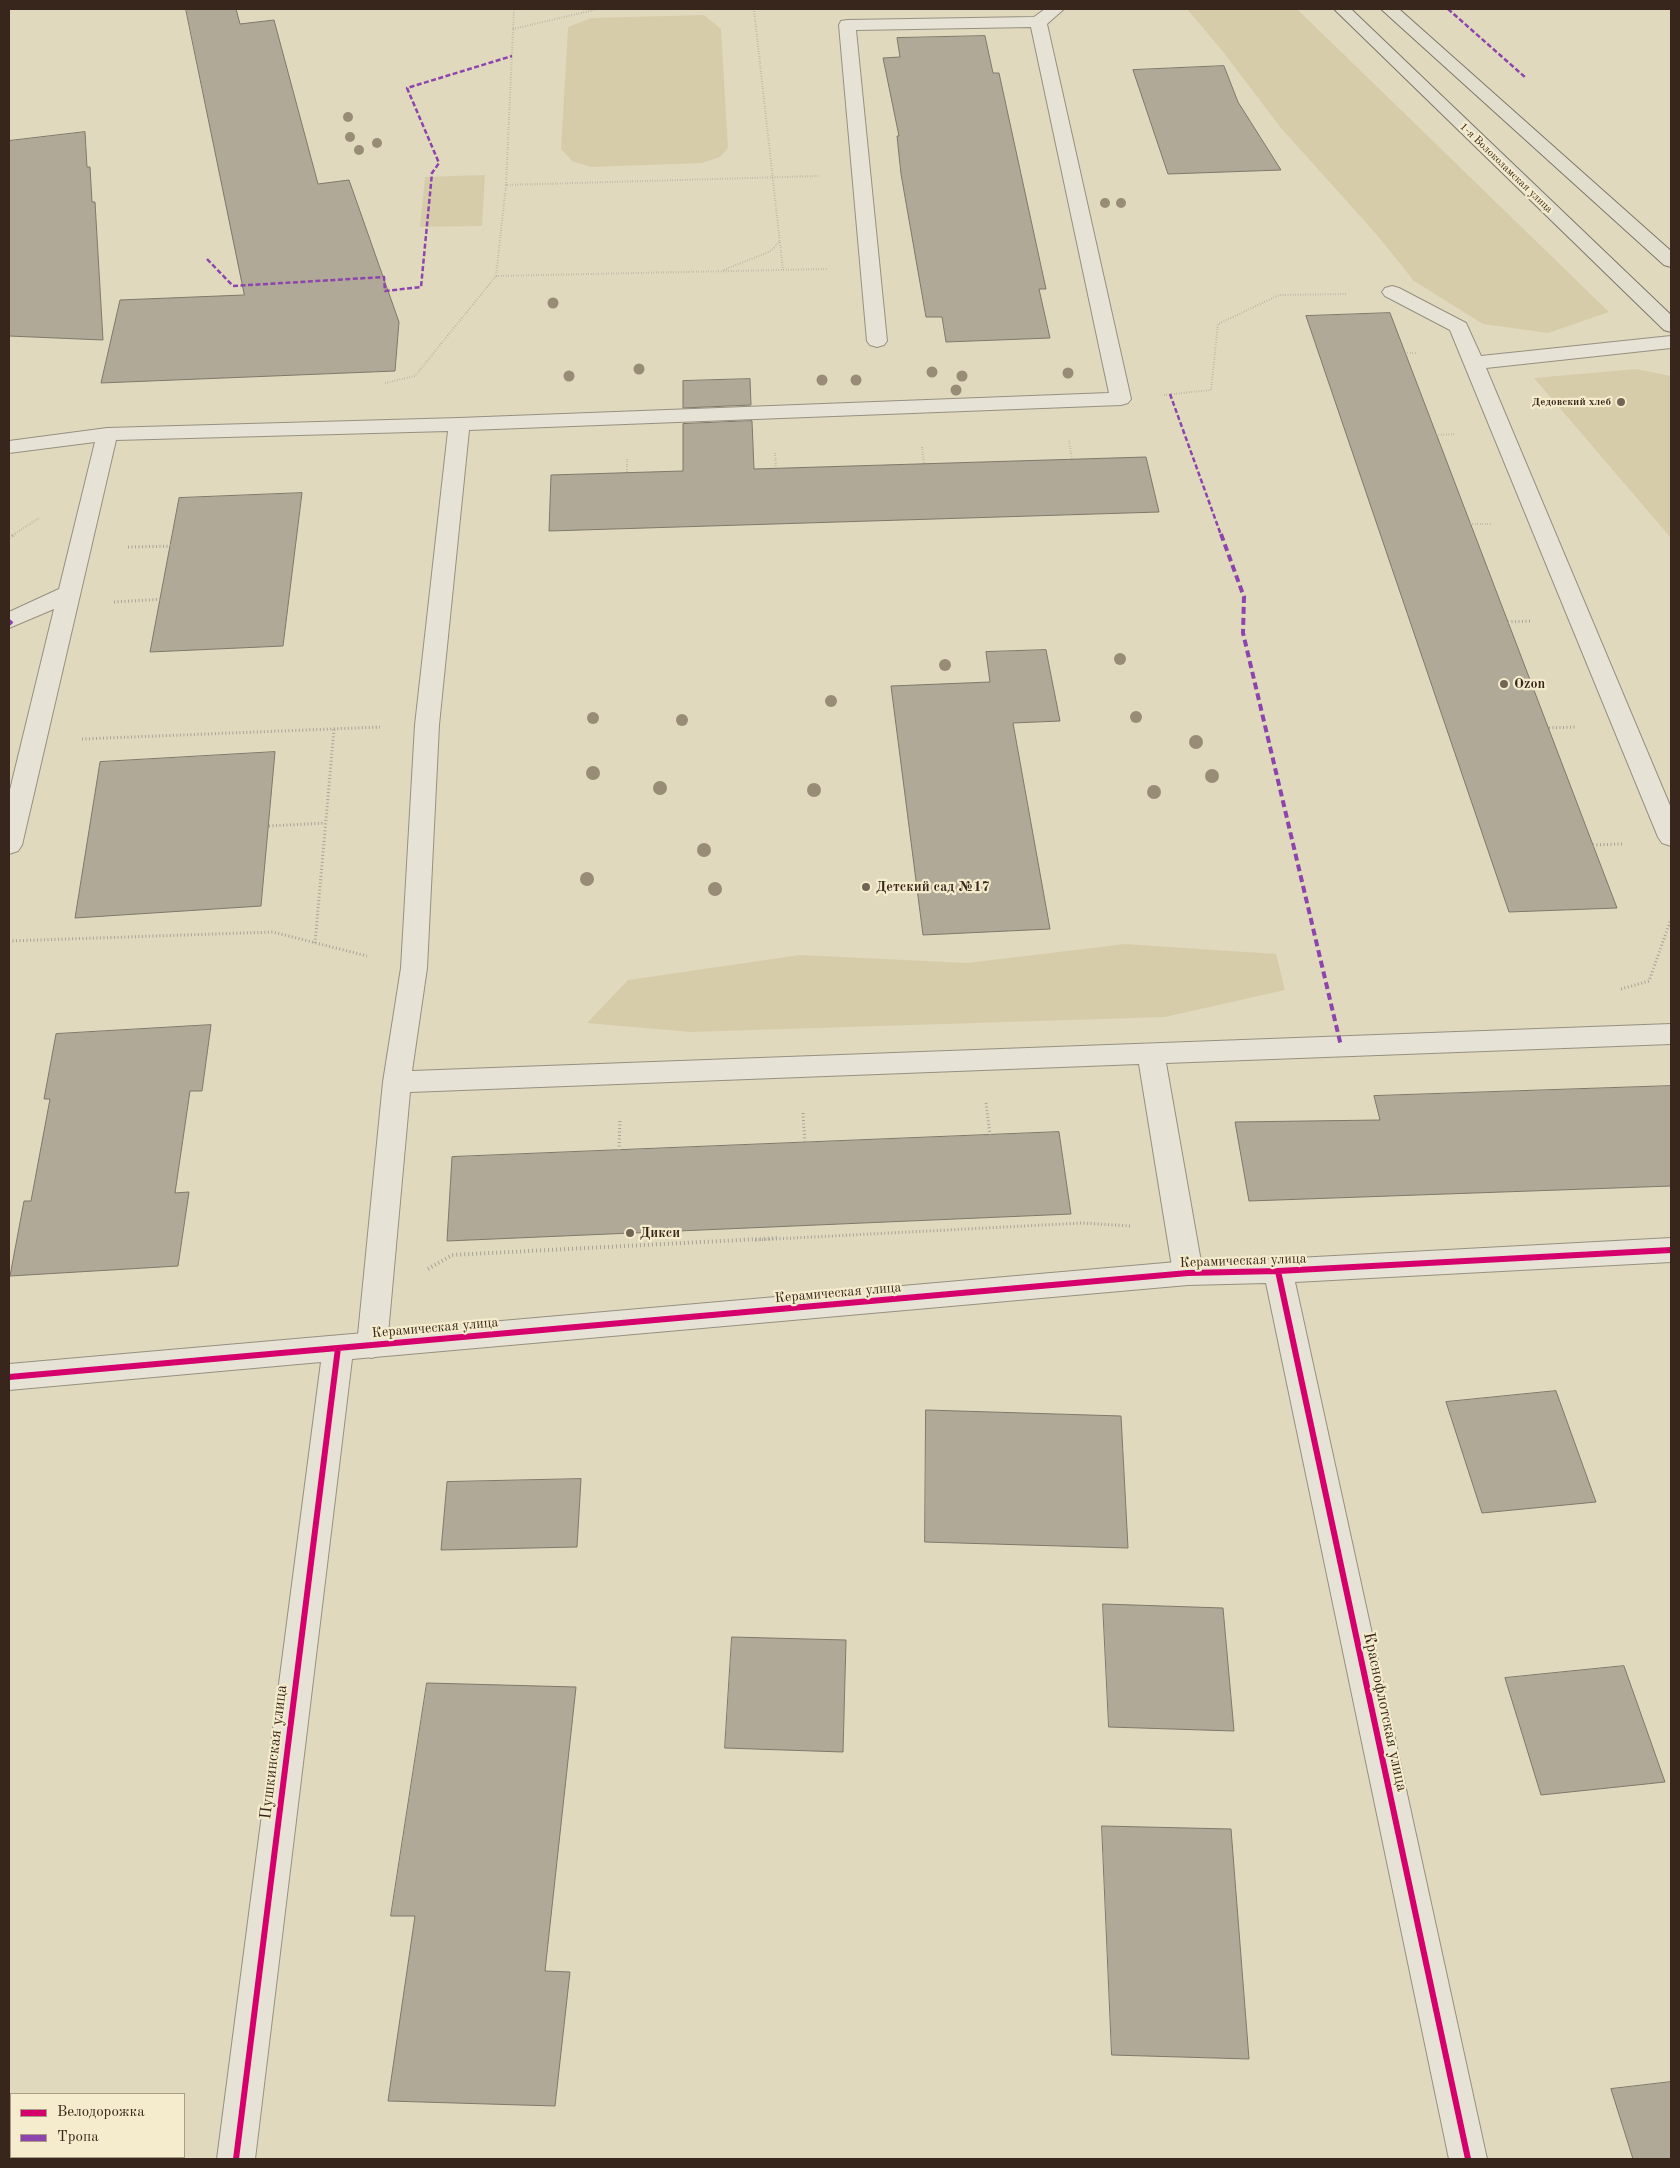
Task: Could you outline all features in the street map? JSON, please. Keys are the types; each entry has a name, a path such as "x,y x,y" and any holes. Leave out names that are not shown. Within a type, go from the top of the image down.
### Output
{"main road":[{"name":"1-я Волоколамская улица","path":"1342,9 1671,326"},
{"path":"1389,9 1671,260"}],"street":[{"path":"877,341 847,25 1038,22 1056,9"},
{"path":"9,447 107,434 459,424 1121,399 1038,22"},
{"path":"1392,292 1459,327 1671,837"},
{"path":"1474,363 1671,342"},
{"path":"372,1345 397,1082 414,968 427,725 459,424"},
{"path":"9,844 107,434"},
{"path":"9,621 69,593"},
{"path":"397,1082 1671,1034"},
{"path":"1151,1054 1188,1273"},
{"name":"Керамическая улица","path":"9,1377 1188,1273 1278,1271 1671,1250"},
{"name":"Краснофлотская улица","path":"1278,1271 1468,2159"},
{"name":"Пушкинская улица","path":"236,2159 338,1348"}],"path":[{"path":"357,427 383,383 415,376 496,276 506,185 514,9"},
{"path":"513,29 598,9"},
{"path":"754,9 783,270"},
{"path":"506,185 861,174"},
{"path":"720,271 771,251 780,241"},
{"path":"496,276 870,268"},
{"path":"1121,399 1211,390 1218,324 1279,296 1392,292"},
{"path":"34,741 427,725"},
{"path":"315,943 334,729"},
{"path":"269,826 326,823"},
{"path":"9,941 273,932 414,968"}],"shaded area":[{"path":"1187,9 1297,9 1609,312 1548,333 1483,324 1414,281 1377,235 1281,128 1220,48"},
{"path":"704,15 721,29 728,148 720,157 702,163 591,167 572,161 561,149 568,27 591,18"},
{"path":"485,175 482,226 420,227 425,177"},
{"path":"1636,369 1671,376 1671,538 1534,378"},
{"path":"1125,944 1276,954 1285,990 1165,1017 691,1032 587,1023 628,980 800,955 967,963"}],"building":[{"path":"186,9 236,9 240,24 274,20 318,184 349,180 399,322 395,371 101,383 120,300 244,295"},
{"path":"985,36 993,73 999,73 1046,289 1039,289 1050,338 946,342 942,317 926,317 901,174 897,136 899,136 883,58 900,57 897,38"},
{"path":"1224,66 1238,102 1281,170 1168,174 1133,70"},
{"path":"85,132 92,202 95,202 103,340 9,336 9,141"},
{"path":"1390,313 1617,908 1509,912 1306,316"},
{"path":"750,379 751,405 683,408 683,381"},
{"path":"752,421 754,469 1146,457 1159,512 549,531 551,475 683,471 683,424"},
{"path":"302,493 283,646 150,652 179,498"},
{"path":"1046,650 1060,721 1013,723 1050,929 923,935 891,686 990,682 986,652"},
{"path":"275,752 261,906 75,918 100,762"},
{"path":"211,1025 202,1091 190,1091 175,1193 189,1192 178,1266 10,1276 24,1201 31,1201 50,1099 44,1099 56,1034"},
{"path":"1671,1086 1671,1186 1249,1201 1235,1122 1380,1120 1374,1096"},
{"path":"1059,1132 1071,1214 447,1241 452,1157"},
{"path":"1556,1391 1596,1502 1482,1513 1446,1402"},
{"path":"926,1410 1121,1416 1128,1548 925,1542"},
{"path":"581,1479 577,1547 441,1550 447,1482"},
{"path":"1103,1604 1223,1608 1234,1731 1109,1727"},
{"path":"732,1637 846,1640 843,1752 725,1748"},
{"path":"1624,1666 1665,1782 1541,1795 1505,1678"},
{"path":"427,1683 576,1687 545,1971 570,1972 555,2106 388,2101 415,1916 391,1916"},
{"path":"1102,1826 1231,1829 1249,2059 1112,2055"},
{"path":"1671,2082 1671,2159 1633,2159 1611,2089"}],"marked path":[{"path":"1448,9 1526,78"},
{"path":"207,259 233,286 384,277 385,291 421,287 432,173 439,163 407,88 512,56"},
{"path":"1170,394 1244,597 1243,633 1341,1046"},
{"path":"9,624 12,621"}],"cycle path":[{"path":"9,1377 1188,1273 1278,1271 1671,1250"},
{"path":"1278,1271 1468,2159"},
{"path":"236,2159 338,1348"}],"place":[{"name":"Дедовский хлеб","path":"1621,402"},
{"name":"Ozon","path":"1504,684"},
{"name":"Детский сад №17","path":"866,887"},
{"name":"Дикси","path":"630,1233"}]}
